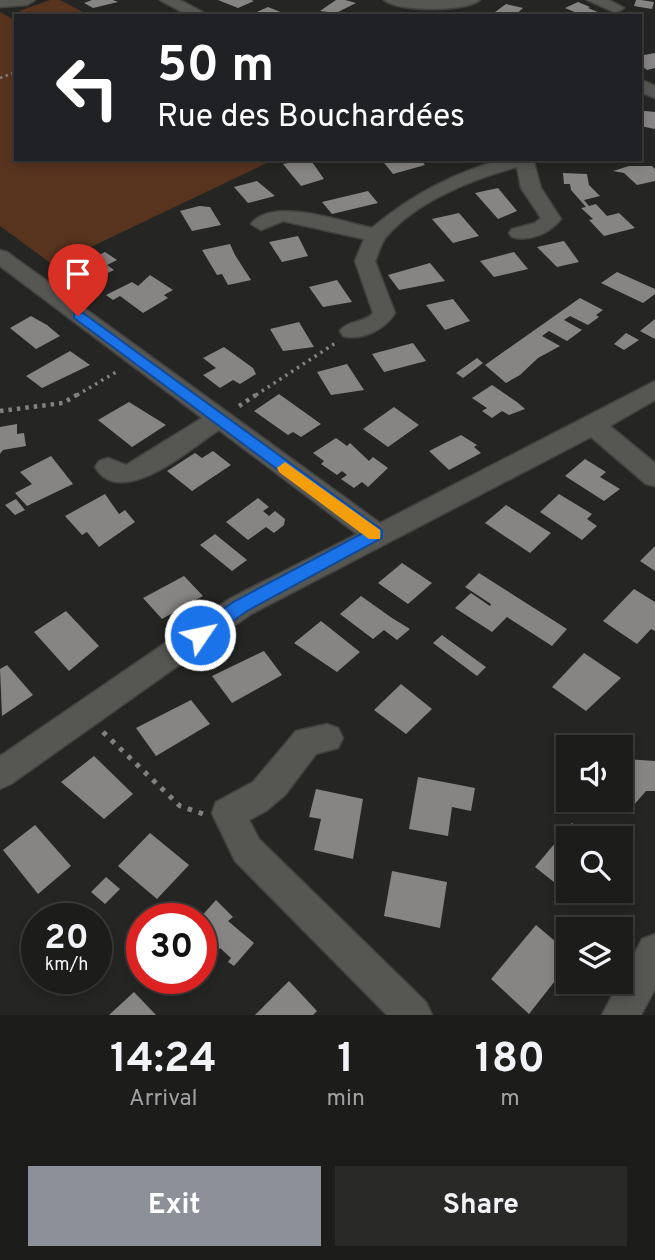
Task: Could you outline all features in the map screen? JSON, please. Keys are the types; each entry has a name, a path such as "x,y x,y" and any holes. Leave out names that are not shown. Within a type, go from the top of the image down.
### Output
{"street":[{"path":"0,2 27,0"},
{"path":"168,0 193,14"},
{"path":"392,0 436,5 472,0"},
{"path":"595,0 616,8"},
{"path":"351,331 378,322 384,313 365,261 376,234 428,196 490,169 519,161"},
{"path":"519,233 542,228 551,219 531,188 523,161"},
{"path":"261,224 281,215 376,234"},
{"path":"0,256 137,360 376,534"},
{"path":"0,774 241,606 376,534 593,425 655,389"},
{"path":"108,467 117,474 131,474 218,419"},
{"path":"593,425 655,477"},
{"path":"327,738 307,741 268,792 252,805 228,813 247,850 414,1015"},
{"path":"621,1015 655,952"}],"path":[{"path":"218,419 326,351 351,331"},
{"path":"0,411 63,403 137,360"},
{"path":"82,715 180,806 191,812 212,816 228,813"}],"shaded area":[{"path":"50,0 60,0 85,13 26,14 19,11"},
{"path":"0,12 14,20 14,161 267,163 53,265 0,226"}],"building":[{"path":"92,0 118,2 93,8 84,3"},
{"path":"218,0 251,0 254,1 238,8"},
{"path":"336,0 356,3 336,13 320,11"},
{"path":"636,0 654,2 652,9 634,6"},
{"path":"578,2 600,13 579,14 565,8"},
{"path":"506,4 523,8 516,14 495,12"},
{"path":"268,7 283,13 271,14 252,14"},
{"path":"655,53 655,68 647,70 642,66 642,54"},
{"path":"642,112 655,112 655,129 642,126"},
{"path":"311,161 324,179 301,186 283,164"},
{"path":"383,161 422,161 425,165 393,174"},
{"path":"629,166 652,166 655,169 655,181 637,185 624,173 613,171"},
{"path":"563,173 587,174 589,185 600,196 584,200 589,206 596,204 607,216 619,213 635,228 604,236 589,220 593,219 581,208 586,207 571,190 570,184 564,184"},
{"path":"257,181 275,196 248,203 234,187"},
{"path":"498,188 517,211 498,219 475,193"},
{"path":"368,191 378,203 332,214 322,202"},
{"path":"199,206 210,207 221,225 192,231 180,211"},
{"path":"459,213 479,236 453,243 432,219"},
{"path":"298,236 308,256 282,262 269,242"},
{"path":"564,241 579,262 557,267 537,247"},
{"path":"230,244 251,280 228,285 222,274 217,275 202,250"},
{"path":"105,252 117,260 107,265 114,270 83,285 53,269 84,253 91,259"},
{"path":"514,252 528,269 494,277 480,261"},
{"path":"430,263 445,281 399,290 388,275"},
{"path":"617,272 655,289 655,294 643,303 601,283"},
{"path":"150,275 173,290 164,295 168,298 143,313 120,296 113,300 106,295 132,282 138,286"},
{"path":"337,280 352,302 323,307 309,287"},
{"path":"580,298 603,310 596,315 599,317 588,325 570,316 564,320 582,330 567,341 549,331 542,336 560,346 538,358 520,375 506,383 485,365"},
{"path":"453,299 470,321 445,330 426,305"},
{"path":"31,316 60,336 36,349 10,328"},
{"path":"655,319 655,339 640,331"},
{"path":"299,322 314,347 283,351 270,329"},
{"path":"626,333 639,340 624,350 614,344"},
{"path":"413,343 426,361 384,372 372,354"},
{"path":"224,347 253,368 256,374 240,384 233,380 220,388 203,375 216,368 203,358"},
{"path":"70,351 90,365 42,388 26,376"},
{"path":"477,358 483,363 463,378 456,373"},
{"path":"347,364 364,390 331,395 317,372"},
{"path":"492,385 525,409 509,415 502,411 492,418 482,411 487,408 472,398"},
{"path":"279,394 321,424 301,437 293,432 288,435 254,411"},
{"path":"129,402 166,425 132,447 98,420"},
{"path":"394,407 419,425 388,447 363,429"},
{"path":"17,424 17,434 24,433 26,446 3,450 0,454 0,427"},
{"path":"461,435 477,445 474,447 481,453 449,470 429,451"},
{"path":"336,438 347,446 350,443 369,461 373,457 388,468 368,487 362,482 354,488 341,479 347,475 342,471 337,475 321,464 324,461 313,453"},
{"path":"213,451 231,465 192,491 167,471 195,453 202,458"},
{"path":"51,456 73,484 27,506 15,493 32,484 20,472"},
{"path":"585,459 606,472 600,477 620,489 604,501 565,476"},
{"path":"105,494 119,514 125,510 135,522 99,547 87,532 82,535 65,516"},
{"path":"559,494 592,514 587,519 597,526 582,540 540,512"},
{"path":"258,498 269,507 263,511 269,516 275,511 285,519 284,525 274,533 266,527 248,540 226,522"},
{"path":"16,499 25,510 15,515 5,505"},
{"path":"506,505 551,533 530,553 485,523"},
{"path":"215,534 247,560 232,571 200,545"},
{"path":"655,546 655,571 640,561"},
{"path":"402,563 432,583 408,604 378,583"},
{"path":"479,573 567,629 552,646 507,617 492,632 455,608 471,593 490,606 491,604 465,587"},
{"path":"184,576 203,596 162,619 143,598"},
{"path":"634,589 655,602 655,631 651,629 637,644 603,621"},
{"path":"361,596 410,629 397,640 384,630 373,639 340,614"},
{"path":"66,611 99,646 69,671 34,632"},
{"path":"321,621 360,652 337,672 294,643"},
{"path":"442,635 486,667 477,676 433,643"},
{"path":"264,651 282,675 232,703 212,676"},
{"path":"584,653 621,678 586,711 552,687"},
{"path":"7,665 33,695 2,716 0,669"},
{"path":"401,684 432,709 406,734 374,710"},
{"path":"191,700 210,724 156,756 136,728"},
{"path":"94,756 133,794 104,819 61,782"},
{"path":"633,760 655,761 655,791 646,791 633,806"},
{"path":"418,777 475,788 471,811 452,807 448,836 409,829"},
{"path":"316,789 363,799 353,859 314,850 321,819 309,817"},
{"path":"35,825 71,866 38,894 3,850"},
{"path":"150,833 189,865 157,899 118,866"},
{"path":"556,842 556,884 535,867"},
{"path":"392,871 447,882 440,928 384,916"},
{"path":"106,877 120,889 106,903 91,892"},
{"path":"216,900 233,917 228,921 254,943 234,966 228,962 231,958 220,948 217,951 217,903 213,903"},
{"path":"536,925 556,942 556,980 529,1014 491,979"},
{"path":"289,981 317,1011 313,1015 255,1015"},
{"path":"132,994 136,994 156,1015 109,1015"}],"slow traffic":[{"path":"285,468 376,534 374,535"}],"route":[{"path":"78,316 376,534 241,606 200,635"}]}
